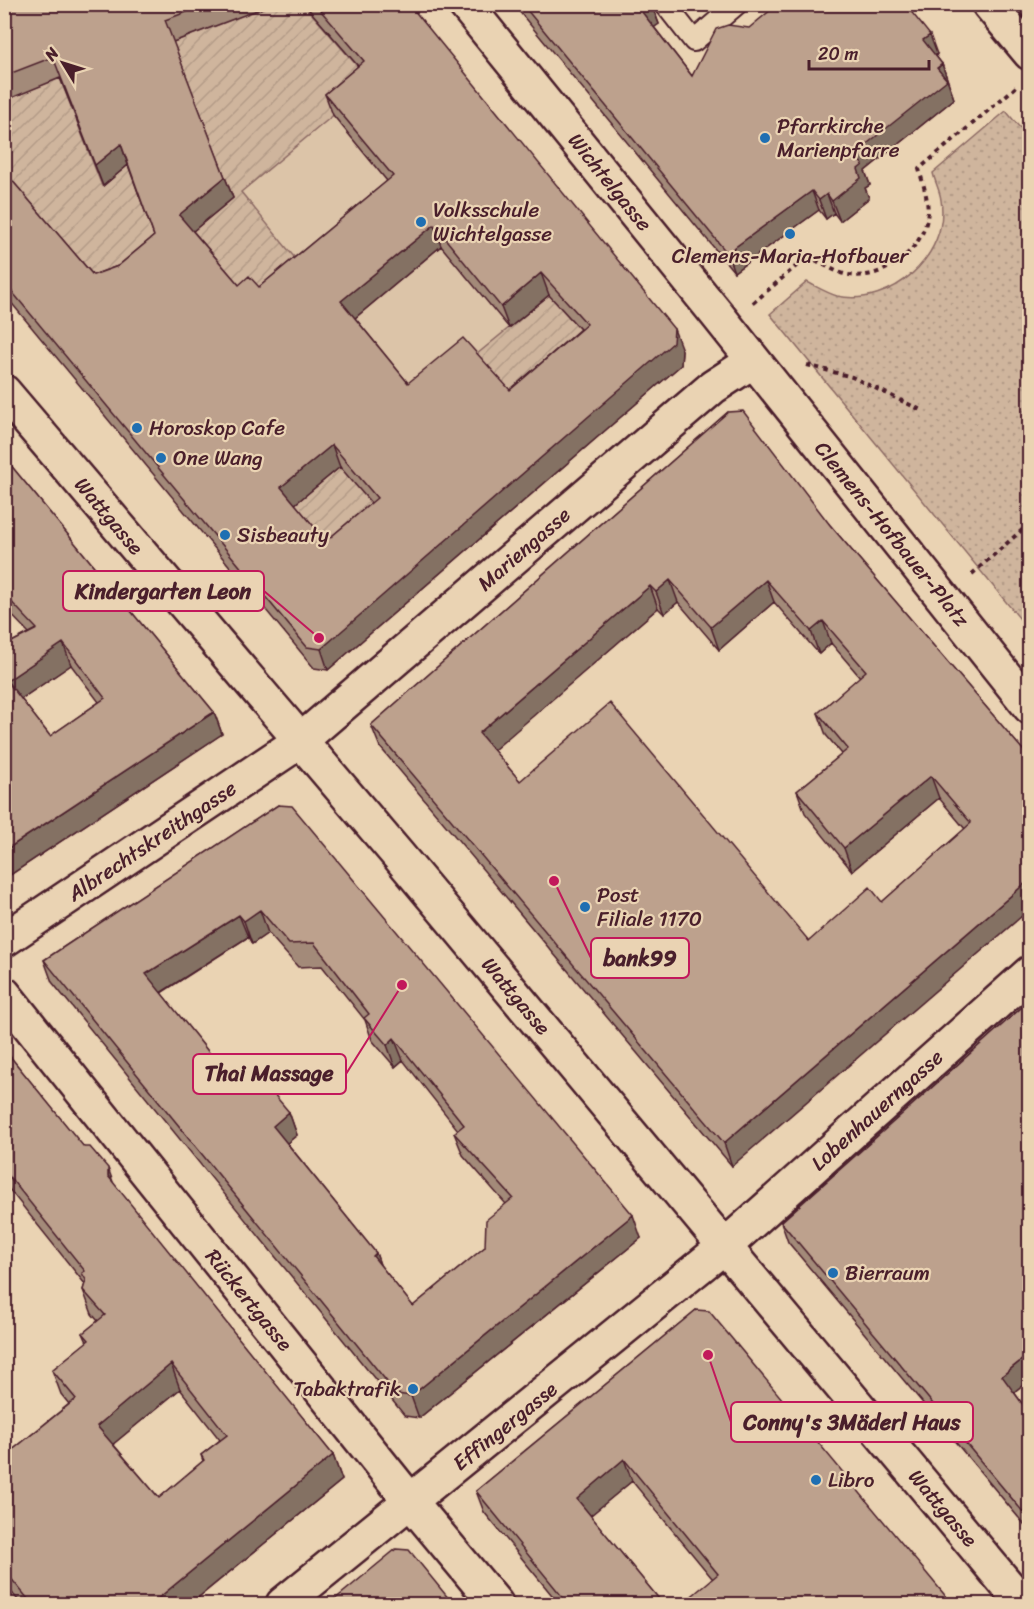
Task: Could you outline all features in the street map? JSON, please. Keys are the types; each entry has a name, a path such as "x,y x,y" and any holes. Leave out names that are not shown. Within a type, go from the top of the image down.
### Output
{"street":[{"name":"Wichtelgasse","path":"465,4 753,361"},
{"path":"989,4 1025,68"},
{"name":"Clemens-Hofbauer-Platz","path":"753,361 1029,707"},
{"name":"Mariengasse","path":"299,742 713,387 753,361"},
{"name":"Wattgasse","path":"7,400 398,855 1023,1605"},
{"name":"Albrechtskreithgasse","path":"4,940 299,742"},
{"name":"Lobenhauerngasse","path":"725,1246 1029,973"},
{"name":"Rückertgasse","path":"4,994 496,1605"},
{"name":"Effingergasse","path":"283,1605 725,1246"}],"lane":[{"path":"665,4 694,41 737,4"}],"path":[{"path":"726,327 808,256 842,273 867,276 897,263 918,242 927,220 927,199 919,169 1025,68"},
{"path":"753,361 790,361 852,377 923,411"},
{"path":"944,598 1029,524"}],"shaded area":[{"path":"271,5 304,5 372,83 241,192 348,323 246,306 187,236 173,42"},
{"name":"Volksschule Wichtelgasse","path":"426,37 549,295 416,404 240,192"},
{"path":"60,78 102,186 128,165 162,257 106,303 5,183 4,100"},
{"path":"1006,111 1030,140 1029,630 770,314 807,282 837,296 857,298 877,294 913,273 926,258 936,240 941,220 940,197 933,173"},
{"path":"549,295 594,345 518,412 471,359"},
{"path":"349,459 352,480 385,519 340,569 281,515"}],"building":[{"path":"4,4 208,4 165,20 225,177 179,215 239,285 249,276 259,287 393,176 325,94 364,61 315,4 409,4 674,329 673,343 321,649 307,647 4,282 4,171 93,275 118,266 154,236 121,144 95,165 53,57 4,76","holes":["434,225 501,307 541,273 587,324 510,390 463,338 408,383 341,301","332,445 377,498 326,541 281,487"]},
{"name":"Pfarrkirche Marienpfarre","path":"522,4 651,4 642,12 692,76 716,29 728,25 749,28 778,4 905,4 930,35 923,40 942,64 937,68 947,80 854,154 863,165 858,169 861,178 832,201 827,194 819,200 812,191 727,253"},
{"path":"743,411 830,525 1029,757 1029,880 724,1143 371,725 728,412","holes":["670,580 711,627 766,580 811,631 823,621 866,671 818,713 848,749 797,791 844,848 931,776 971,823 882,902 870,887 809,941 610,703 520,781 479,733 650,586 656,592"]},
{"path":"4,457 214,712 4,851 4,646 37,629 4,594","holes":["63,643 105,698 50,736 7,681"]},
{"path":"278,805 292,806 633,1215 411,1396 397,1394 44,960","holes":["260,910 289,944 314,943 369,1014 364,1018 387,1045 394,1038 464,1125 454,1133 513,1198 486,1220 485,1247 413,1306 373,1256 376,1253 273,1126 289,1112 267,1086 240,1086 222,1063 219,1065 146,974 239,915 244,921"]},
{"path":"1029,1001 1029,1354 1002,1376 1029,1413 1029,1519 781,1222"},
{"path":"4,1049 84,1147 90,1147 108,1168 108,1176 333,1455 150,1605 33,1605 4,1570 4,1455 76,1399 52,1370 89,1340 83,1333 105,1315 83,1290 86,1280 82,1273 85,1271 4,1170","holes":["171,1364 227,1435 201,1455 204,1460 159,1498 97,1426"]},
{"path":"696,1310 709,1311 953,1605 681,1605 718,1574 624,1459 577,1499 664,1605 569,1605 476,1491"},
{"path":"396,1549 409,1550 454,1605 328,1605"}],"place":[{"name":"Pfarrkirche Marienpfarre","path":"765,138"},
{"name":"Volksschule Wichtelgasse","path":"421,222"},
{"name":"Clemens-Maria-Hofbauer","path":"790,234"},
{"name":"Horoskop Cafe","path":"137,428"},
{"name":"One Wang","path":"161,458"},
{"name":"Sisbeauty","path":"225,535"},
{"name":"Kindergarten Leon","path":"319,638"},
{"name":"bank99","path":"554,881"},
{"name":"Post Filiale 1170","path":"585,907"},
{"name":"Thai Massage","path":"402,985"},
{"name":"Bierraum","path":"833,1273"},
{"name":"Conny's 3Mäderl Haus","path":"708,1355"},
{"name":"Tabaktrafik","path":"413,1389"},
{"name":"Libro","path":"816,1480"}]}
